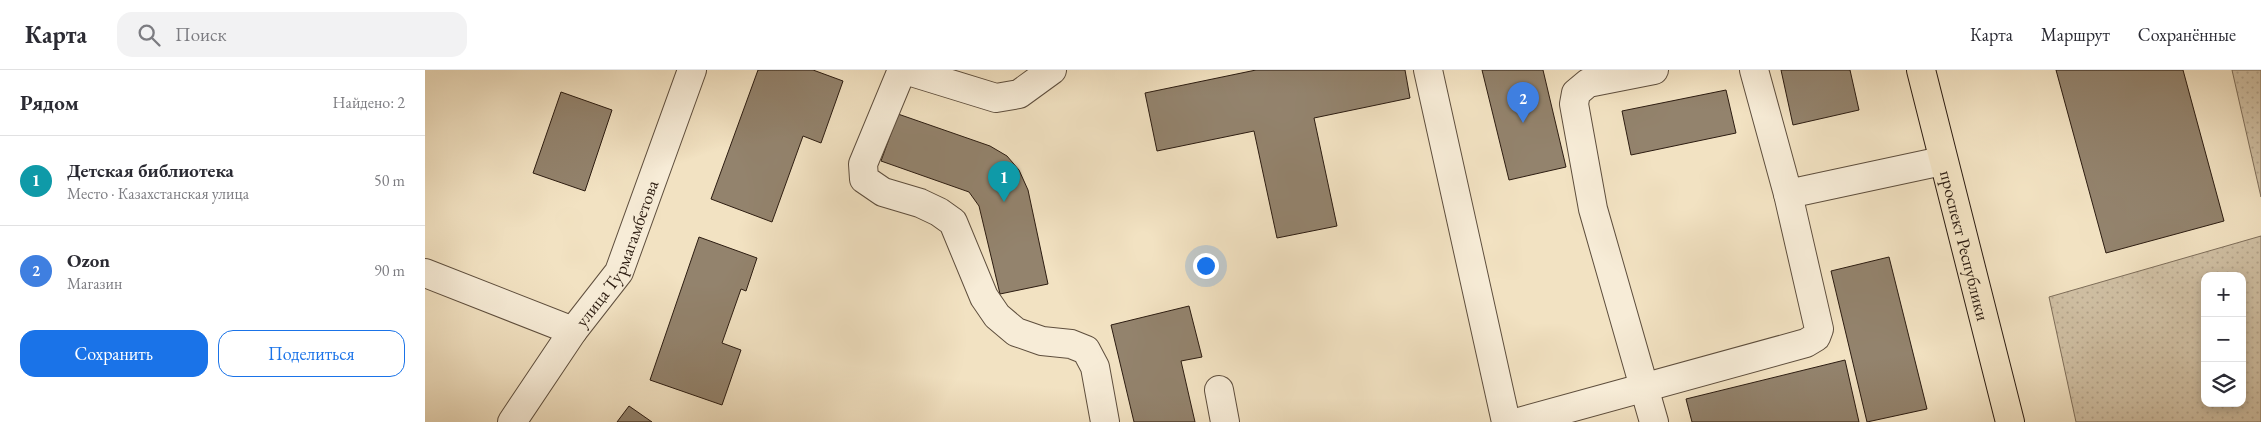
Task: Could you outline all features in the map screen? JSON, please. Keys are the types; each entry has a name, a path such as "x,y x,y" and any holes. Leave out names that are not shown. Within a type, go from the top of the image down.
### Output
{"main road":[{"name":"проспект Республики","path":"1921,70 1942,161 2010,422"}],"street":[{"name":"улица Турмагамбетова","path":"512,422 573,331 619,272 692,70"},
{"path":"1052,70 1019,94 996,98 904,70 863,164 864,179 883,192 920,203 939,212 953,222 985,297 997,316 1016,332 1042,341 1071,344 1085,350 1095,367 1105,422"},
{"path":"1428,70 1505,422"},
{"path":"1653,70 1588,83 1576,93 1574,104 1593,209 1654,422"},
{"path":"1519,422 1643,386 1806,343 1816,337 1819,329 1788,194 1754,70"},
{"path":"1788,194 1942,161"},
{"path":"425,273 573,331"},
{"path":"1219,390 1225,422"}],"shaded area":[{"path":"2232,70 2261,70 2261,197"},
{"path":"2261,236 2261,422 2076,422 2049,297"}],"building":[{"path":"758,70 813,70 843,81 821,143 803,136 772,222 711,199"},
{"path":"1256,70 1405,70 1410,98 1314,118 1337,226 1277,238 1254,131 1157,151 1145,93"},
{"path":"1482,70 1543,70 1566,167 1509,180"},
{"path":"1781,70 1850,70 1859,110 1793,125"},
{"path":"2056,70 2183,70 2224,221 2106,253"},
{"path":"1726,90 1736,133 1631,155 1622,111"},
{"path":"561,92 612,110 585,191 533,173"},
{"path":"898,114 990,146 1007,156 1019,170 1028,190 1048,284 1000,294 979,206 969,192 881,161"},
{"path":"699,237 757,258 746,291 741,289 722,343 741,350 722,405 650,380"},
{"path":"1889,257 1927,409 1867,422 1831,271"},
{"path":"1189,306 1202,357 1181,361 1195,422 1134,422 1111,325"},
{"path":"1845,360 1859,422 1692,422 1686,399"},
{"path":"629,406 652,422 617,422"}],"place":[{"name":"Ozon","path":"1523,123"},
{"name":"Детская библиотека","path":"1004,202"}]}
